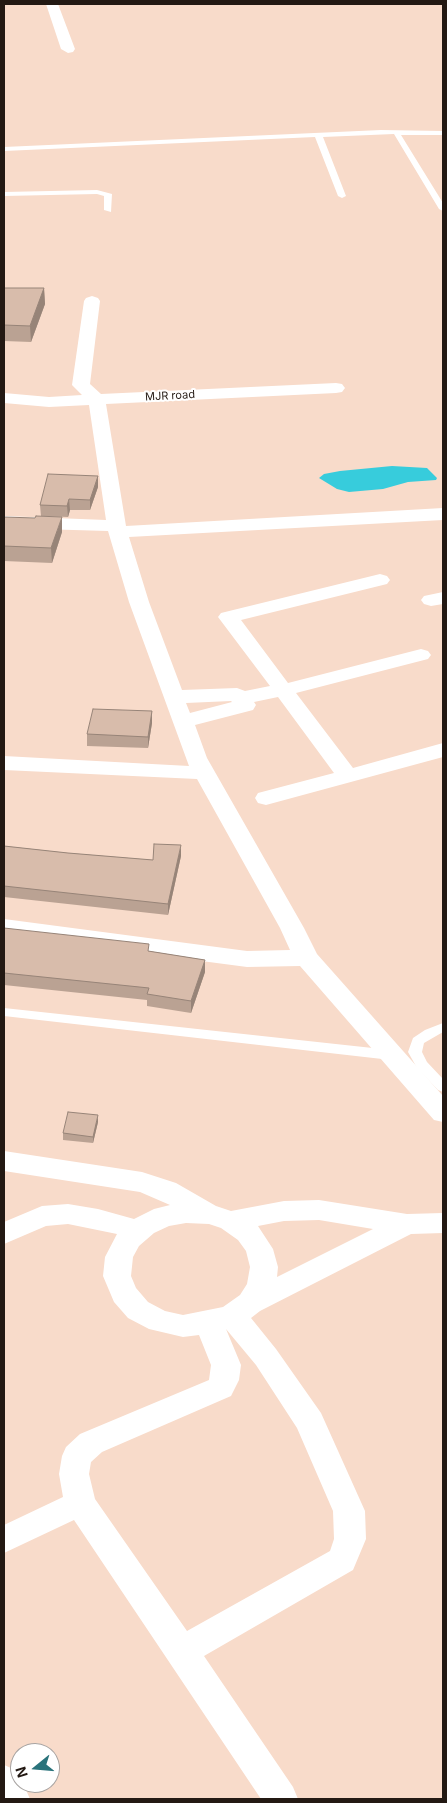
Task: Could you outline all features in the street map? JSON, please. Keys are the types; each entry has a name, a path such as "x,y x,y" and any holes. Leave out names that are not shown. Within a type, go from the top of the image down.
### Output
{"street":[{"path":"52,4 68,50"},
{"path":"92,301 81,385 98,400 118,529 139,602 196,758 292,928 306,958 443,1112"},
{"name":"MJR road","path":"4,398 49,402 336,388"},
{"path":"4,522 118,529 443,514"},
{"path":"348,776 228,617 380,580"},
{"path":"240,698 284,690 421,654"},
{"path":"175,697 237,694 245,705 183,721"},
{"path":"266,798 443,750"},
{"path":"4,763 204,773"},
{"path":"4,927 247,958 306,958"},
{"path":"4,1161 142,1182 166,1190 248,1233 260,1249 264,1267 261,1285 230,1314 224,1380 220,1388 91,1443 77,1456 74,1474 80,1504 182,1650 281,1799"},
{"path":"407,1224 230,1314 183,1326 159,1321 138,1310 124,1294 117,1276 119,1257 128,1239 138,1230 164,1216 186,1213 220,1218 284,1211 319,1210 407,1224 443,1223"},
{"path":"4,1234 42,1216 68,1214 98,1218 138,1230"},
{"path":"182,1650 342,1560 350,1539 349,1511 310,1422 266,1357 230,1314"},
{"path":"4,1540 80,1504"},
{"path":"4,1782 13,1799"}],"lane":[{"path":"396,132 443,209"},
{"path":"4,149 396,132 443,133"},
{"path":"318,135 342,196"},
{"path":"4,194 97,192 108,194 108,210"},
{"path":"4,1012 394,1056"},
{"path":"443,1027 418,1041 415,1052 422,1065 443,1087"}],"water":[{"path":"392,466 427,468 437,478 436,480 408,482 383,489 349,492 337,489 319,478 324,474 340,471"}],"building":[{"path":"4,288 44,288 30,326 4,325"},
{"path":"48,474 98,476 90,500 69,499 67,506 40,505"},
{"path":"36,516 62,517 51,548 4,546 4,517 35,518"},
{"path":"93,709 152,711 148,737 87,734"},
{"path":"154,844 181,845 168,904 4,886 4,846 153,860"},
{"path":"4,928 149,944 148,951 205,960 191,1001 147,994 149,988 4,973"},
{"path":"68,1112 98,1115 93,1137 63,1133"}]}
